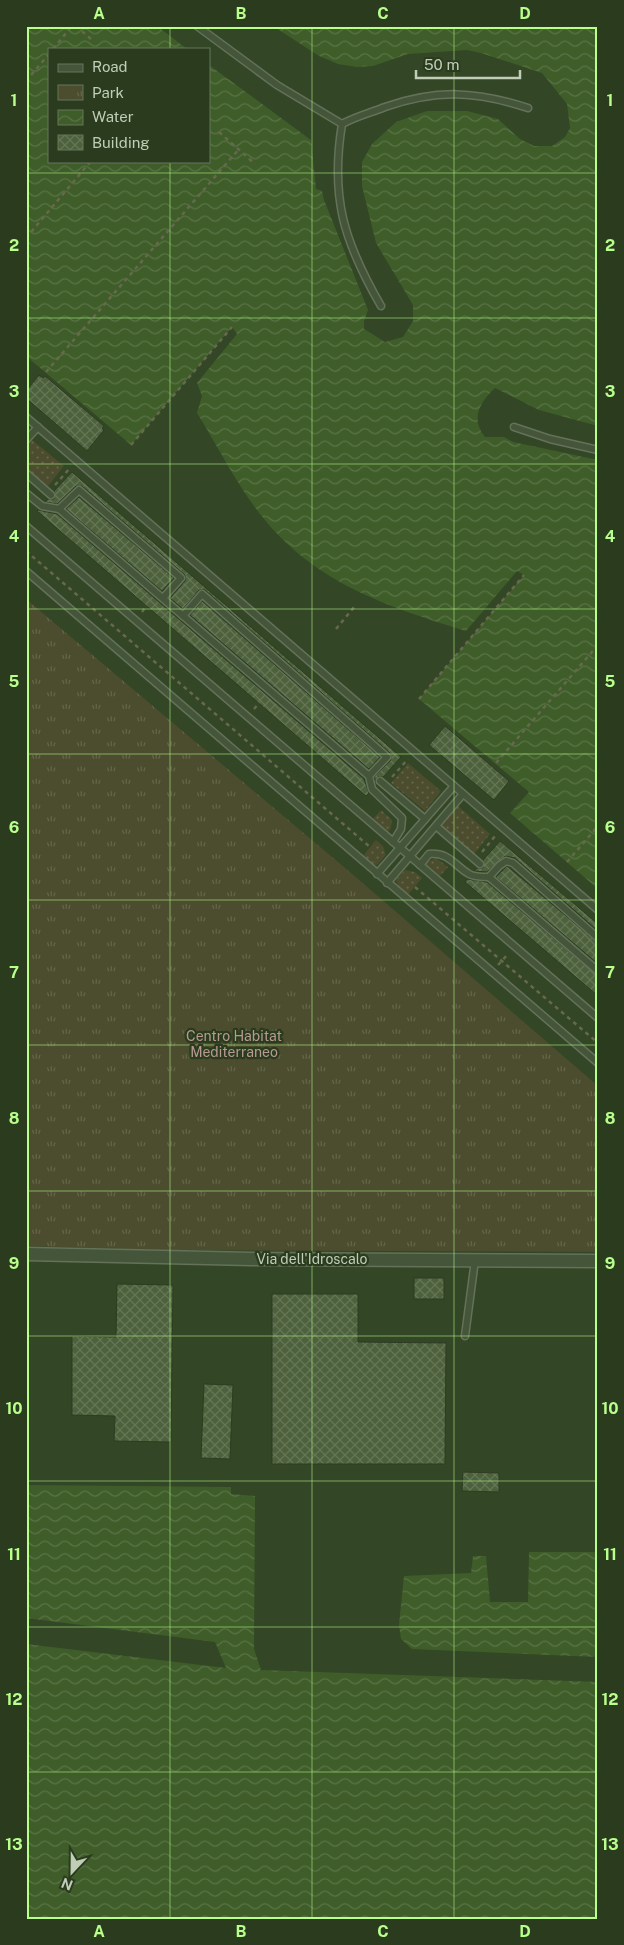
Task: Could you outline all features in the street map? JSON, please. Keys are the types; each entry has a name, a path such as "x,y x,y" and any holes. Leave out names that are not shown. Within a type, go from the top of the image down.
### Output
{"street":[{"name":"Via dell'Idroscalo","path":"26,1254 252,1259 598,1261"}],"lane":[{"path":"197,26 277,84 342,124"},
{"path":"342,124 362,114 410,99 442,94 470,94 497,98 528,108"},
{"path":"342,124 337,178 342,217 362,272 381,306"},
{"path":"27,418 598,910"},
{"path":"26,440 38,426"},
{"path":"514,427 550,439 598,450"},
{"path":"26,473 50,494"},
{"path":"59,509 79,490 180,578 163,598"},
{"path":"26,493 42,506 59,509 369,776 372,789 402,818 401,829 393,842"},
{"path":"26,526 598,1018"},
{"path":"26,571 598,1063"},
{"path":"183,616 202,594 387,757 369,776"},
{"path":"382,783 425,819"},
{"path":"377,874 454,786"},
{"path":"387,883 464,794"},
{"path":"436,826 477,862"},
{"path":"420,865 430,854 437,854 447,856 470,875 489,877 598,971"},
{"path":"489,877 506,861 512,863 598,938"},
{"path":"465,1336 475,1260"}],"path":[{"path":"54,48 72,26"},
{"path":"76,26 91,39"},
{"path":"26,81 48,55"},
{"path":"219,132 256,164"},
{"path":"46,372 239,149"},
{"path":"26,238 90,162"},
{"path":"132,445 232,327"},
{"path":"50,494 72,465"},
{"path":"26,551 370,847"},
{"path":"419,699 524,575"},
{"path":"336,629 355,606"},
{"path":"496,763 598,645"},
{"path":"382,783 414,751"},
{"path":"566,862 598,826"},
{"path":"477,862 503,828"},
{"path":"414,887 598,1043"}],"green space":[{"path":"31,439 64,466 48,486 26,468 26,444"},
{"name":"Centro Habitat Mediterraneo","path":"26,599 351,873 598,1086 598,1252 161,1250 26,1246"},
{"path":"408,763 441,791 425,811 391,783"},
{"path":"458,806 490,834 474,854 441,825"},
{"path":"381,810 392,820 391,828 388,832 373,819"},
{"path":"376,840 383,846 386,855 377,865 371,864 362,857"},
{"path":"436,858 448,867 440,876 425,863"},
{"path":"405,870 415,872 422,878 407,896 400,889 396,880"}],"water":[{"path":"26,26 157,26 186,48 48,48 48,162 210,162 210,66 311,140 316,189 322,191 368,310 364,321 364,329 385,342 403,337 413,321 413,305 376,243 362,186 362,162 372,144 396,122 427,111 467,111 498,119 520,139 534,146 552,146 565,137 570,128 567,104 542,73 481,53 467,50 408,54 373,66 357,67 338,64 319,56 273,26 598,26 598,426 539,410 495,388 481,405 478,424 485,437 504,437 513,442 598,460 598,889 510,813 529,792 419,699 524,575 517,571 466,631 408,612 353,589 328,575 304,558 281,538 260,514 235,478 197,413 202,396 197,383 237,334 232,327 131,445 26,356"},
{"path":"26,1485 231,1487 231,1494 255,1496 254,1649 261,1670 598,1682 598,1919 26,1919 26,1644 226,1668 215,1642 26,1618"},
{"path":"529,1552 598,1552 598,1657 412,1649 401,1639 399,1625 404,1576 471,1573 473,1556 486,1556 490,1602 528,1602"}],"building":[{"path":"39,375 43,378 45,376 104,426 102,428 104,430 87,451 26,398 26,391"},
{"path":"72,472 401,757 383,777 378,777 375,780 374,777 391,760 390,753 205,590 199,590 183,609 170,598 185,581 185,575 82,486 76,486 57,504 45,502 48,499 54,499 54,491"},
{"path":"79,497 174,578 162,591 66,509"},
{"path":"38,510 57,514 364,779 369,793 366,796"},
{"path":"202,601 380,757 369,769 190,615"},
{"path":"445,726 509,781 494,800 429,745"},
{"path":"500,841 598,924 598,931 515,858 505,856 487,872 474,871 477,868 483,868 483,860"},
{"path":"507,866 598,943 598,964 496,877"},
{"path":"467,879 487,882 598,976 598,996 465,882"},
{"path":"414,1278 444,1278 444,1299 414,1299"},
{"path":"117,1284 173,1285 171,1442 114,1441 115,1416 72,1415 72,1336 116,1337"},
{"path":"272,1294 358,1294 358,1342 446,1343 445,1464 272,1464"},
{"path":"204,1384 233,1385 230,1459 201,1458"},
{"path":"463,1472 499,1473 499,1492 462,1491"}]}
